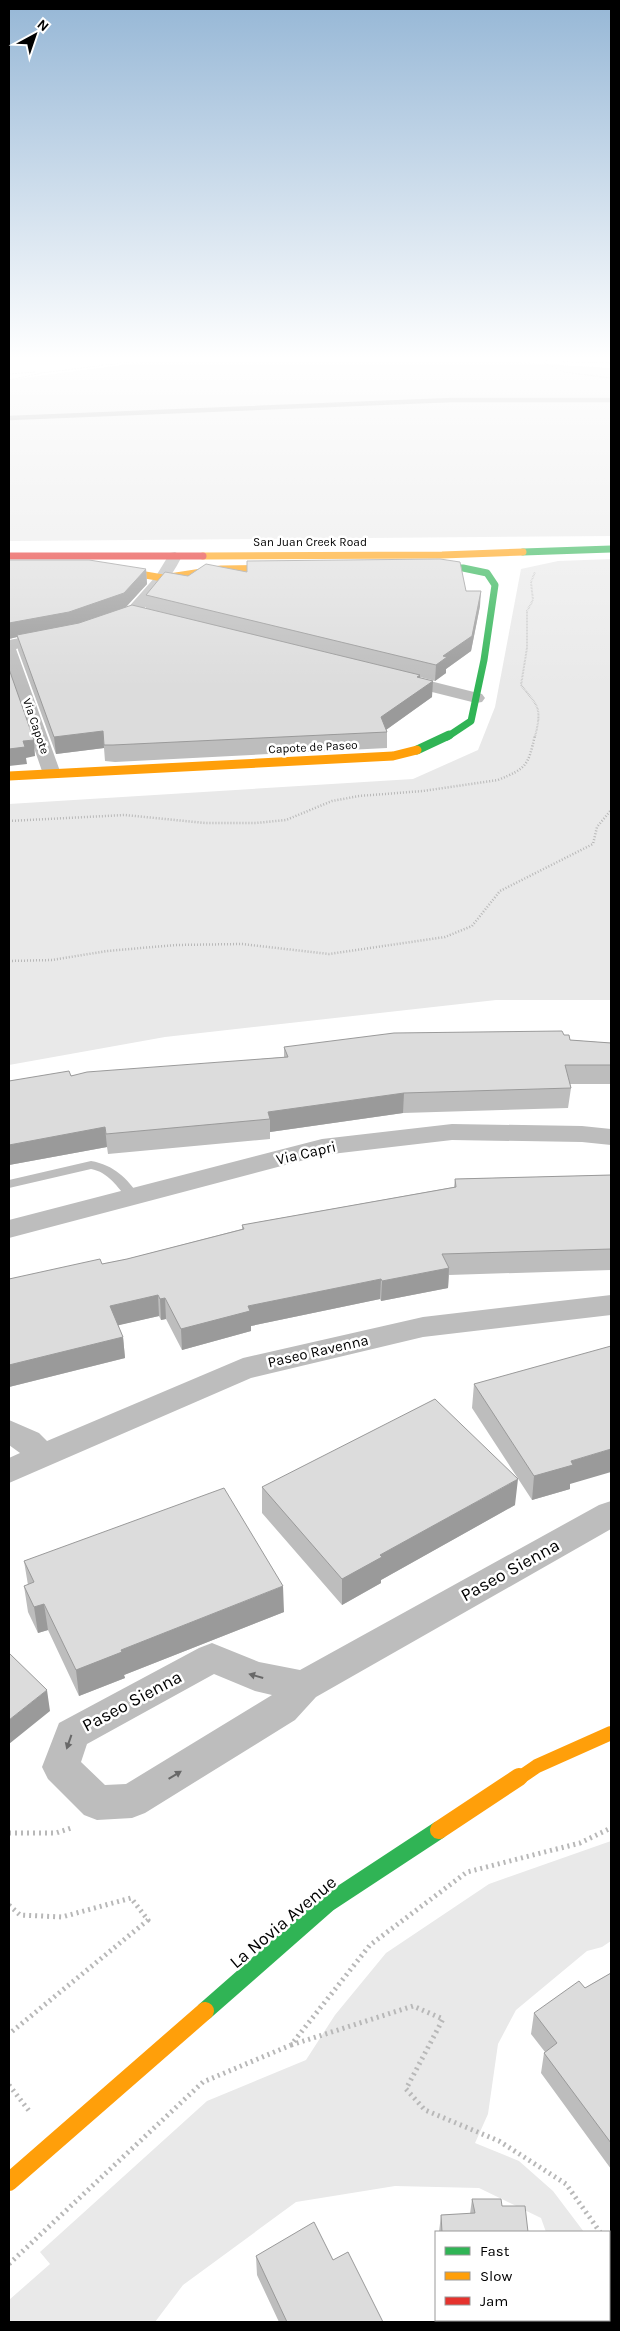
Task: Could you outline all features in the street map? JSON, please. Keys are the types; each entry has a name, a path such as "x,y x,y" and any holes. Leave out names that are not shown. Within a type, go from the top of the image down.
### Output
{"street":[{"name":"San Juan Creek Road","path":"9,556 442,555 611,549"},
{"path":"91,628 132,613 163,578 174,556"},
{"path":"27,568 95,568 163,578 222,569 302,568"},
{"name":"Capote de Paseo","path":"9,776 394,756 424,750 449,737 471,721 495,585 487,573 463,568 332,568"},
{"path":"132,613 151,618"},
{"path":"9,645 65,635"},
{"name":"Via Capote","path":"9,650 52,774"},
{"path":"381,674 476,698"},
{"name":"Via Capri","path":"9,1229 322,1147 452,1132 582,1134 611,1137"},
{"name":"Paseo Ravenna","path":"9,1471 243,1369 423,1327 611,1305"},
{"path":"9,1431 28,1441 42,1456"},
{"name":"Paseo Sienna","path":"304,1686 255,1676 212,1658 72,1734 61,1767 98,1803 132,1801 282,1709 304,1686 611,1514"},
{"name":"La Novia Avenue","path":"9,2182 328,1903 537,1766 611,1733"}],"lane":[{"path":"9,1184 91,1165 102,1166 111,1171 133,1197"}],"path":[{"path":"9,961 52,960 107,951 176,945 242,944 329,954 445,937 472,926 500,891 593,844 597,827 611,810"},
{"path":"9,1833 56,1833 87,1823 98,1803"},
{"path":"292,2045 370,1945 467,1872 580,1843 611,1828"},
{"path":"9,1905 20,1915 62,1917 131,1898 148,1920 9,2034"},
{"path":"9,2264 203,2082 292,2045 413,2006 443,2019 406,2089 425,2110 500,2140 566,2184 599,2231"}],"shaded area":[{"path":"9,470 611,470 611,536 9,541"},
{"path":"611,559 611,1000 496,1000 165,1037 9,1065 9,804 413,779 478,750 495,707 521,569 558,561"},
{"path":"611,1841 611,1941 602,1947 587,1951 516,2010 498,2044 488,2114 475,2143 519,2161 553,2191 583,2231 546,2231 541,2218 479,2188 395,2186 296,2202 183,2285 155,2322 9,2322 9,2300 50,2264 40,2252 207,2101 306,2060 335,2015 386,1953 489,1884"}],"building":[{"path":"440,559 460,562 466,591 481,591 472,636 443,656 447,657 436,665 146,595 165,572 188,576 206,564 247,572 247,561"},
{"path":"9,560 89,560 146,569 124,593 69,612 9,623"},
{"path":"132,605 420,675 417,677 433,681 381,717 387,732 113,745 104,745 103,731 54,737 17,635 79,623"},
{"path":"9,669 34,740 23,741 25,747 9,749"},
{"path":"562,1031 564,1035 569,1035 570,1040 611,1043 611,1065 565,1065 571,1088 404,1093 268,1112 270,1119 106,1134 105,1127 9,1145 9,1081 69,1071 71,1076 87,1072 288,1057 284,1047 394,1033"},
{"path":"611,1175 611,1249 442,1254 449,1268 382,1281 381,1279 248,1306 250,1311 181,1329 165,1298 160,1299 158,1295 110,1306 123,1337 9,1365 9,1279 100,1259 102,1264 127,1259 244,1229 242,1225 456,1187 455,1179"},
{"path":"611,1346 611,1449 571,1461 573,1465 534,1476 474,1384"},
{"path":"435,1399 518,1479 380,1555 382,1557 342,1579 262,1487"},
{"path":"224,1488 283,1586 121,1650 122,1652 76,1670 44,1604 34,1607 24,1586 34,1582 24,1561"},
{"path":"9,1653 47,1690 9,1720"},
{"path":"611,1973 611,2143 544,2053 557,2043 534,2013 579,1981 585,1988"},
{"path":"472,2199 501,2199 502,2206 525,2206 528,2231 442,2231 441,2215 475,2213"},
{"path":"314,2222 333,2260 348,2252 383,2322 287,2322 256,2256"},
{"path":"442,2321 538,2321 538,2322"}],"traffic: fast":[{"path":"523,552 611,549"},
{"path":"417,750 443,739 471,721 484,660 495,585 487,573 463,568 424,567"},
{"path":"205,2011 328,1903 439,1830"}],"traffic: slow":[{"path":"203,556 442,555 523,552"},
{"path":"110,569 163,578 221,569 286,568"},
{"path":"9,776 393,756 417,750"},
{"path":"439,1830 537,1766 611,1733"},
{"path":"9,2182 205,2011"}],"traffic: jam":[{"path":"9,556 203,556"}]}
